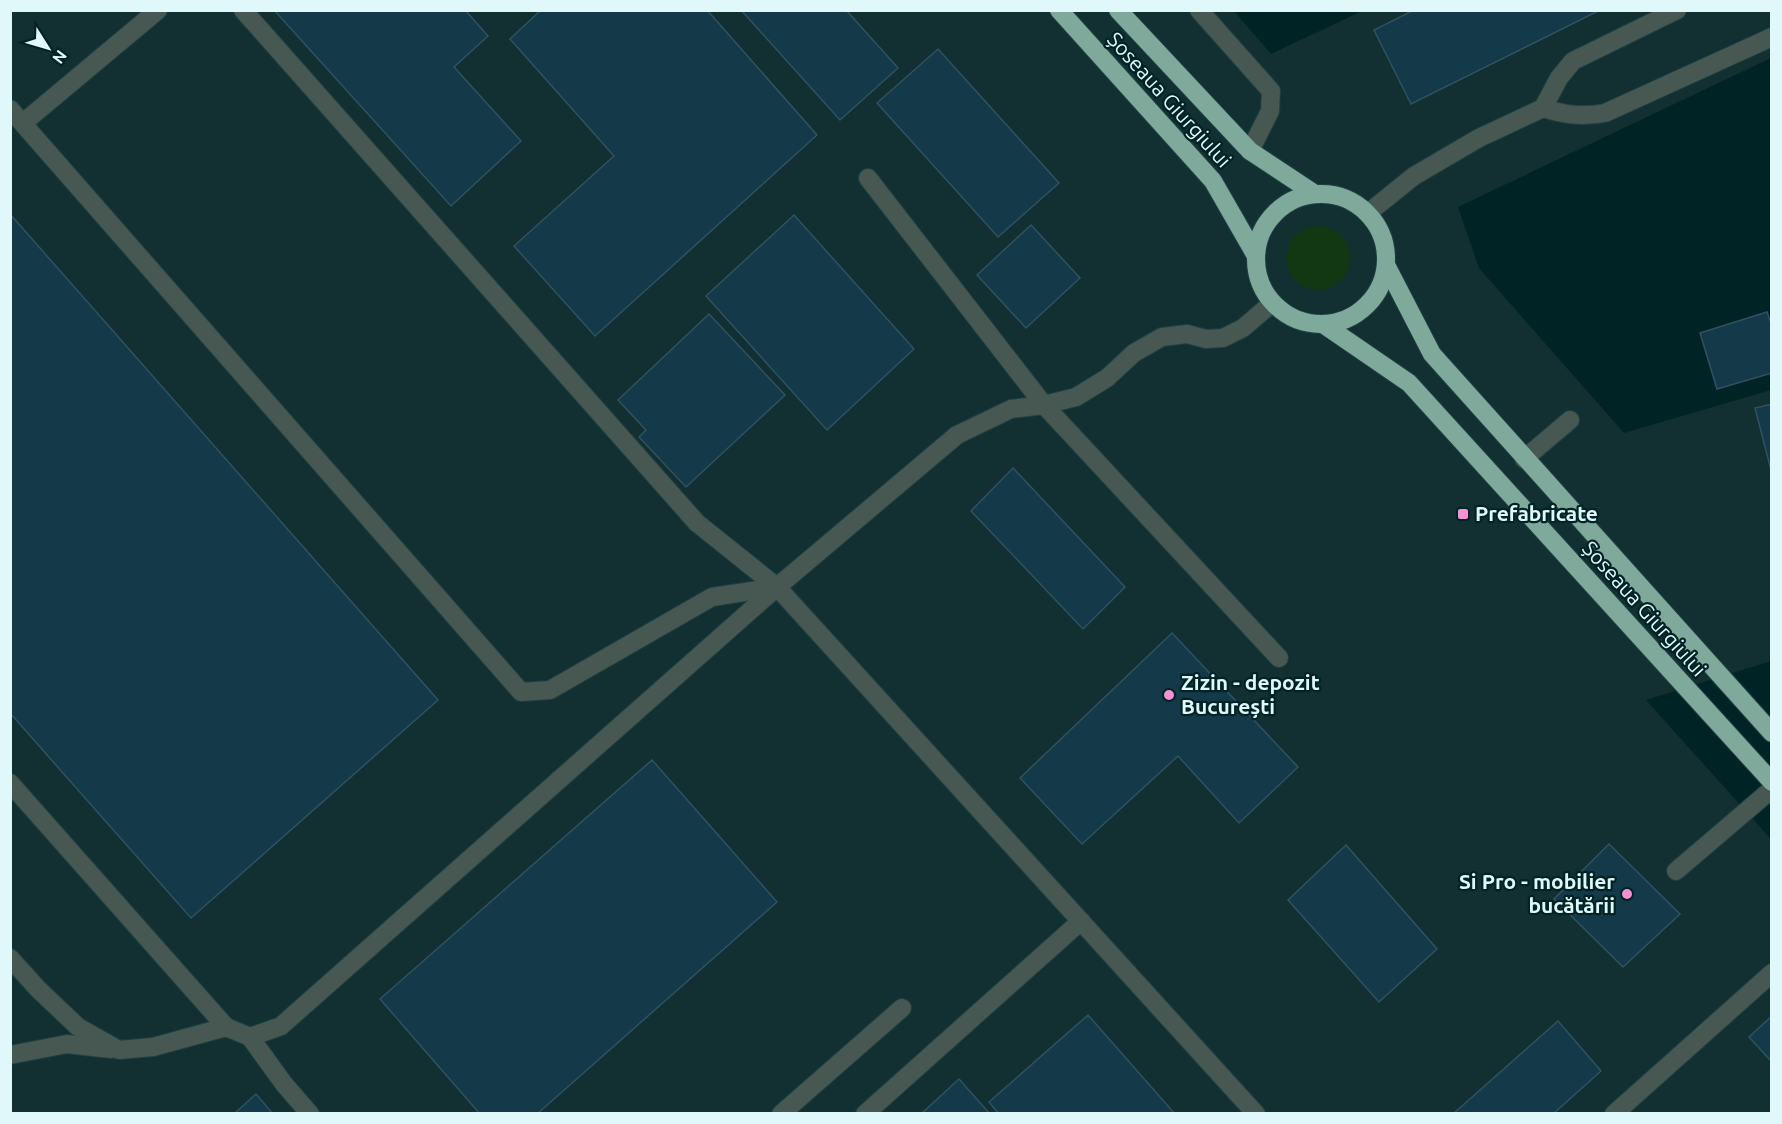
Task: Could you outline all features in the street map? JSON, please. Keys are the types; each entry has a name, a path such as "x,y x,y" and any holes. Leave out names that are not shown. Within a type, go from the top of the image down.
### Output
{"highway":[{"name":"Șoseaua Giurgiului","path":"1059,10 1213,181 1256,255"},
{"name":"Șoseaua Giurgiului","path":"1118,10 1250,151 1315,194"},
{"name":"Șoseaua Giurgiului","path":"1315,194 1341,196 1368,213 1383,239 1386,265 1382,283 1372,300 1358,313 1341,321 1323,324 1294,319 1272,303 1259,281 1256,255 1259,237 1268,221 1281,207 1298,198 1315,194"},
{"name":"Șoseaua Giurgiului","path":"1386,265 1432,354 1772,733"},
{"name":"Șoseaua Giurgiului","path":"1323,324 1409,383 1772,782"}],"lane":[{"path":"23,123 158,10"},
{"path":"243,10 697,523 777,587 1256,1113"},
{"path":"1199,10 1272,91 1270,111 1250,151"},
{"path":"1368,213 1414,176 1479,138 1543,108 1559,78 1573,62 1677,10"},
{"path":"1543,108 1564,115 1585,116 1605,113 1772,37"},
{"path":"10,109 521,692 550,690 712,597 777,587"},
{"path":"868,178 1044,405 1279,658"},
{"path":"250,1037 280,1026 777,587 957,435 1011,410 1076,397 1107,378 1134,353 1162,337 1187,334 1206,339 1223,338 1243,327 1272,303"},
{"path":"1524,459 1570,420"},
{"path":"10,783 226,1027 250,1037 284,1084 310,1113"},
{"path":"1676,872 1772,789"},
{"path":"864,1113 1081,921"},
{"path":"10,958 38,989 78,1027 119,1050"},
{"path":"1614,1113 1772,973"},
{"path":"781,1113 902,1008"},
{"path":"10,1055 67,1044 119,1050 153,1047 226,1027"}],"shaded area":[{"path":"1233,10 1271,54 1362,11 1771,11 1771,58 1458,207 1479,268 1624,433 1771,390 1771,661 1646,700 1771,839 1771,1113 11,1113 10,11"}],"green space":[{"path":"1312,226 1324,226 1341,235 1348,246 1350,258 1348,270 1341,281 1324,290 1312,290 1300,285 1291,276 1286,264 1286,252 1291,240 1300,231"}],"building":[{"path":"274,10 465,10 488,36 454,67 521,141 451,206"},
{"path":"541,10 707,10 817,135 595,336 514,246 614,156 510,39"},
{"path":"741,10 846,10 898,68 840,120"},
{"path":"1414,10 1600,10 1411,104 1374,30"},
{"path":"938,49 1059,183 998,237 877,103"},
{"path":"10,214 438,700 191,918 10,713"},
{"path":"794,215 914,349 827,430 706,296"},
{"path":"1031,225 1080,278 1026,328 977,275"},
{"path":"1767,312 1772,326 1772,373 1717,389 1700,333"},
{"path":"709,314 785,395 686,487 639,437 646,430 618,400"},
{"path":"1772,404 1772,474 1755,408"},
{"path":"1013,468 1125,587 1083,629 971,511"},
{"name":"Zizin - depozit București","path":"1172,633 1298,767 1239,823 1178,756 1082,844 1020,778"},
{"path":"652,760 777,902 537,1114 480,1114 380,999"},
{"path":"1609,844 1680,914 1623,967 1554,899"},
{"path":"1346,845 1437,949 1379,1002 1288,900"},
{"path":"1088,1015 1175,1114 999,1114 989,1102"},
{"path":"1772,1016 1772,1062 1749,1037"},
{"path":"1558,1021 1601,1071 1553,1114 1453,1114"},
{"path":"959,1079 990,1114 921,1114"},
{"path":"256,1094 273,1114 234,1114"}],"place":[{"name":"Prefabricate","path":"1463,514"},
{"name":"Zizin - depozit București","path":"1169,695"},
{"name":"Si Pro - mobilier bucătării","path":"1627,894"}]}
